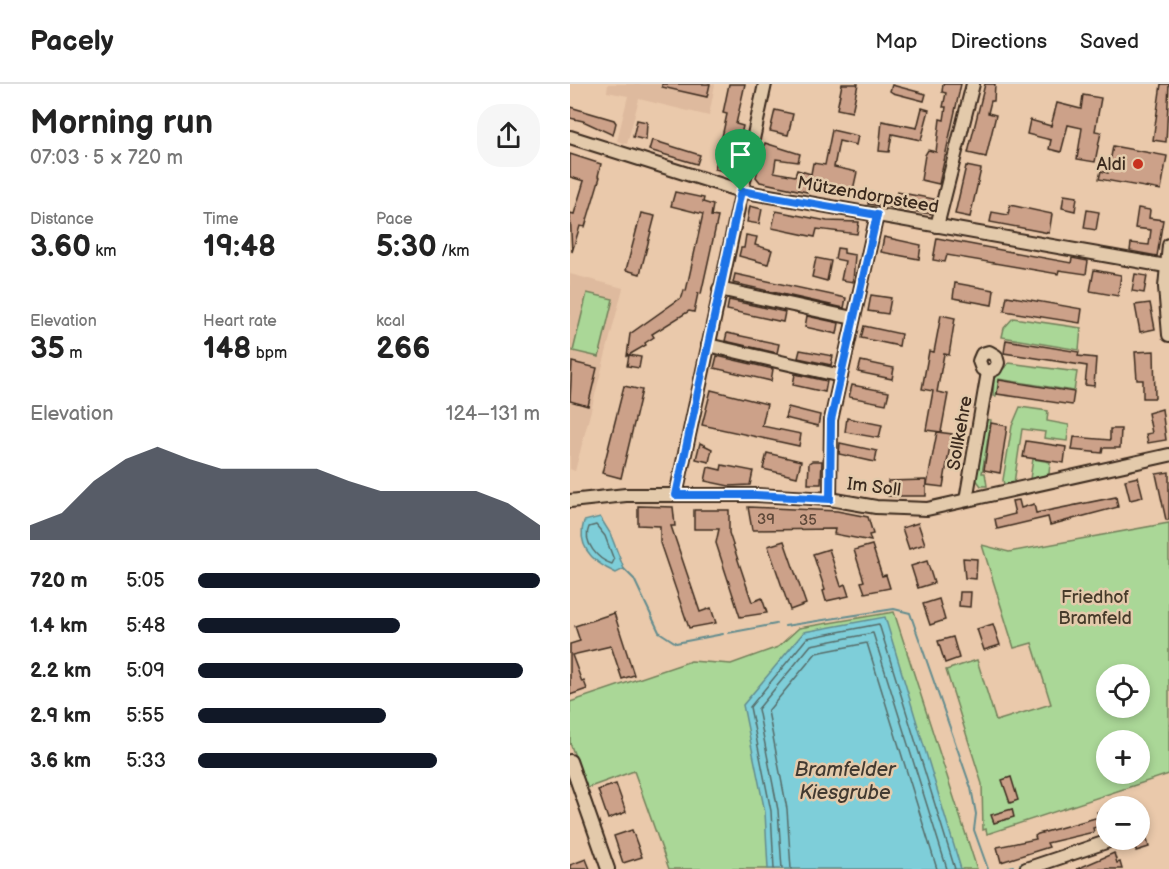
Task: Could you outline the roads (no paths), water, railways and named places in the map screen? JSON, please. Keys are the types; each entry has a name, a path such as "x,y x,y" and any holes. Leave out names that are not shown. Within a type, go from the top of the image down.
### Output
{"street":[{"path":"676,495 765,84"},
{"path":"937,226 973,84"},
{"name":"Mützendorpsteed","path":"570,137 741,191 1166,266"},
{"path":"830,499 831,420 877,215"},
{"path":"1169,245 1165,287 1169,335"},
{"path":"719,289 854,318"},
{"path":"708,345 841,376"},
{"name":"Sollkehre","path":"966,500 988,372"},
{"name":"Im Soll","path":"570,501 594,497 756,495 830,499 876,507 913,510 1169,455"},
{"path":"570,761 608,869"},
{"path":"1026,869 1096,845"}],"water":[{"path":"600,517 610,533 624,569 616,573 594,559 583,539 584,521"},
{"name":"Bramfelder Kiesgrube","path":"885,617 961,869 768,869 765,812 743,705 804,632"}],"waterway":[{"path":"624,569 634,579 659,632 676,643 723,634"},
{"path":"785,626 894,609 910,613 971,788 976,814 974,830 988,869"},
{"path":"728,633 776,624"},
{"path":"1088,842 1096,839"},
{"path":"1038,858 1049,855"},
{"path":"1020,864 1032,860"},
{"path":"1005,869 1013,866"}],"place":[{"name":"Aldi","path":"1138,164"}],"park label":[{"name":"Friedhof Bramfeld","path":"1095,607"}]}
